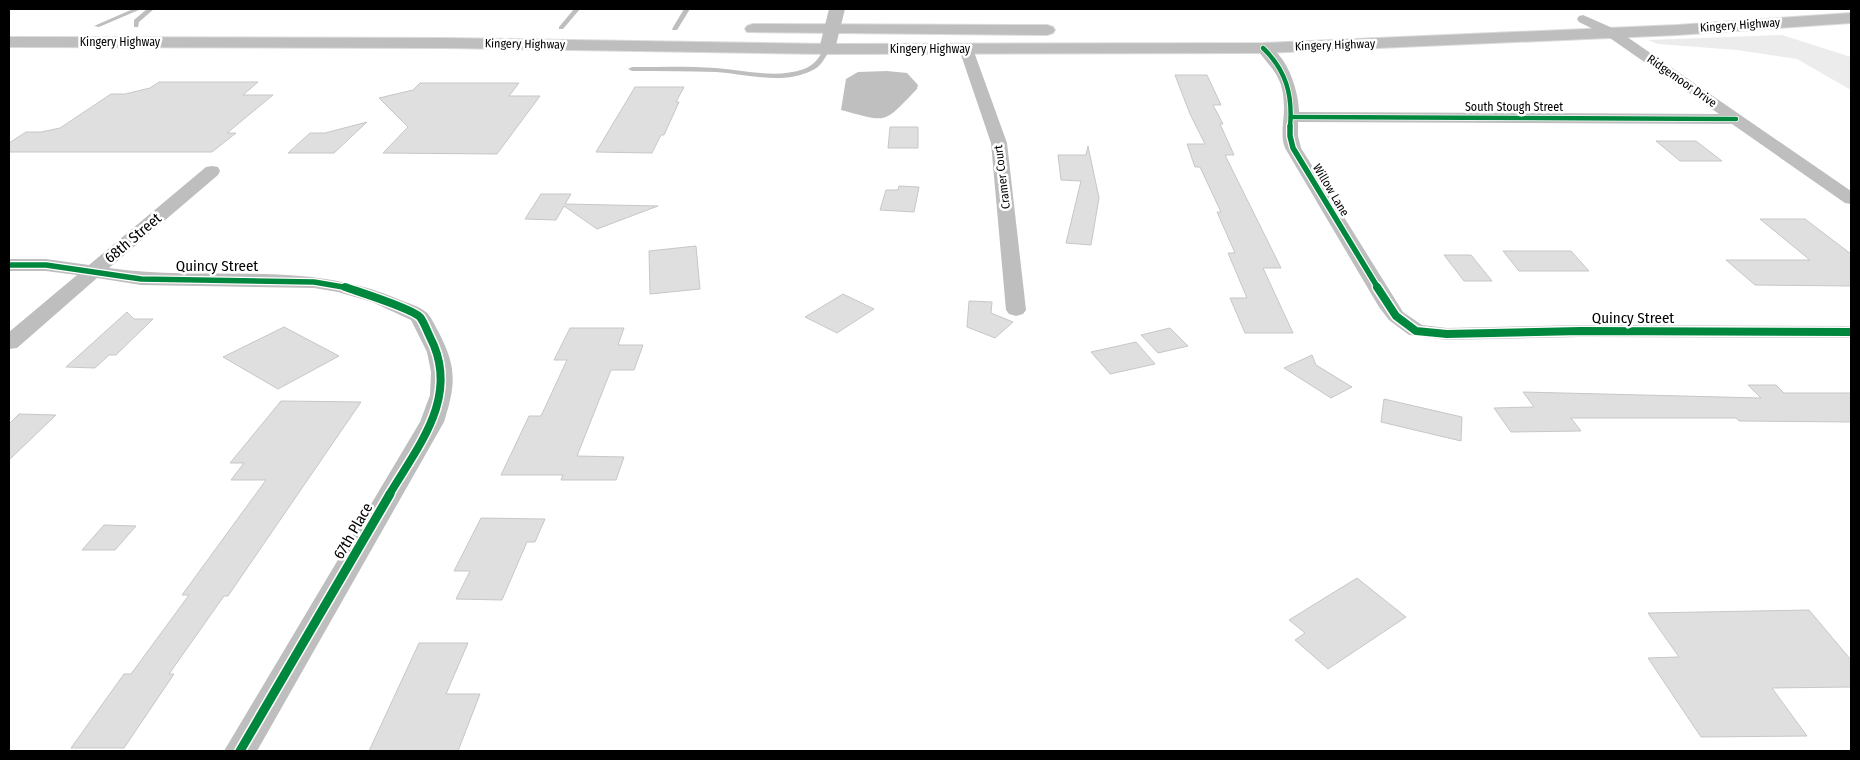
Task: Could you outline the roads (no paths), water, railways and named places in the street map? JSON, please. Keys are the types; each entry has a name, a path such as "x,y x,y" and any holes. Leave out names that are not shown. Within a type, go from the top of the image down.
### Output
{"main road":[{"path":"827,49 837,9"},
{"name":"Kingery Highway","path":"9,42 445,43 827,49 1263,48 1611,25 1851,18"},
{"name":"Kingery Highway","path":"1563,20 1583,19 1611,25"},
{"name":"Kingery Highway","path":"77,26 156,26"},
{"name":"Kingery Highway","path":"541,28 580,28"},
{"path":"656,29 694,29"},
{"name":"Kingery Highway","path":"734,29 1065,30"}],"street":[{"name":"Ridgemoor Drive","path":"1611,25 1736,119 1851,200"},
{"name":"Willow Lane","path":"1263,48 1271,55 1286,77 1290,94 1291,117 1288,135 1293,148 1389,307 1396,316 1416,331"},
{"name":"Cramer Court","path":"966,49 999,143 1016,310"},
{"name":"South Stough Street","path":"1291,117 1736,119"},
{"name":"68th Street","path":"9,343 212,172"},
{"name":"Quincy Street","path":"9,265 46,265 141,279 314,282 362,292 419,316"},
{"name":"67th Place","path":"240,751 432,422 441,395 442,372 438,352 419,316"},
{"name":"Quincy Street","path":"1416,331 1447,334 1851,332"}],"lane":[{"path":"97,26 138,9"},
{"path":"136,26 136,21 151,9"},
{"path":"561,28 577,9"},
{"path":"675,29 687,9"},
{"path":"632,69 717,70 764,75 789,74 810,70 819,65 824,59 827,49"}]}
